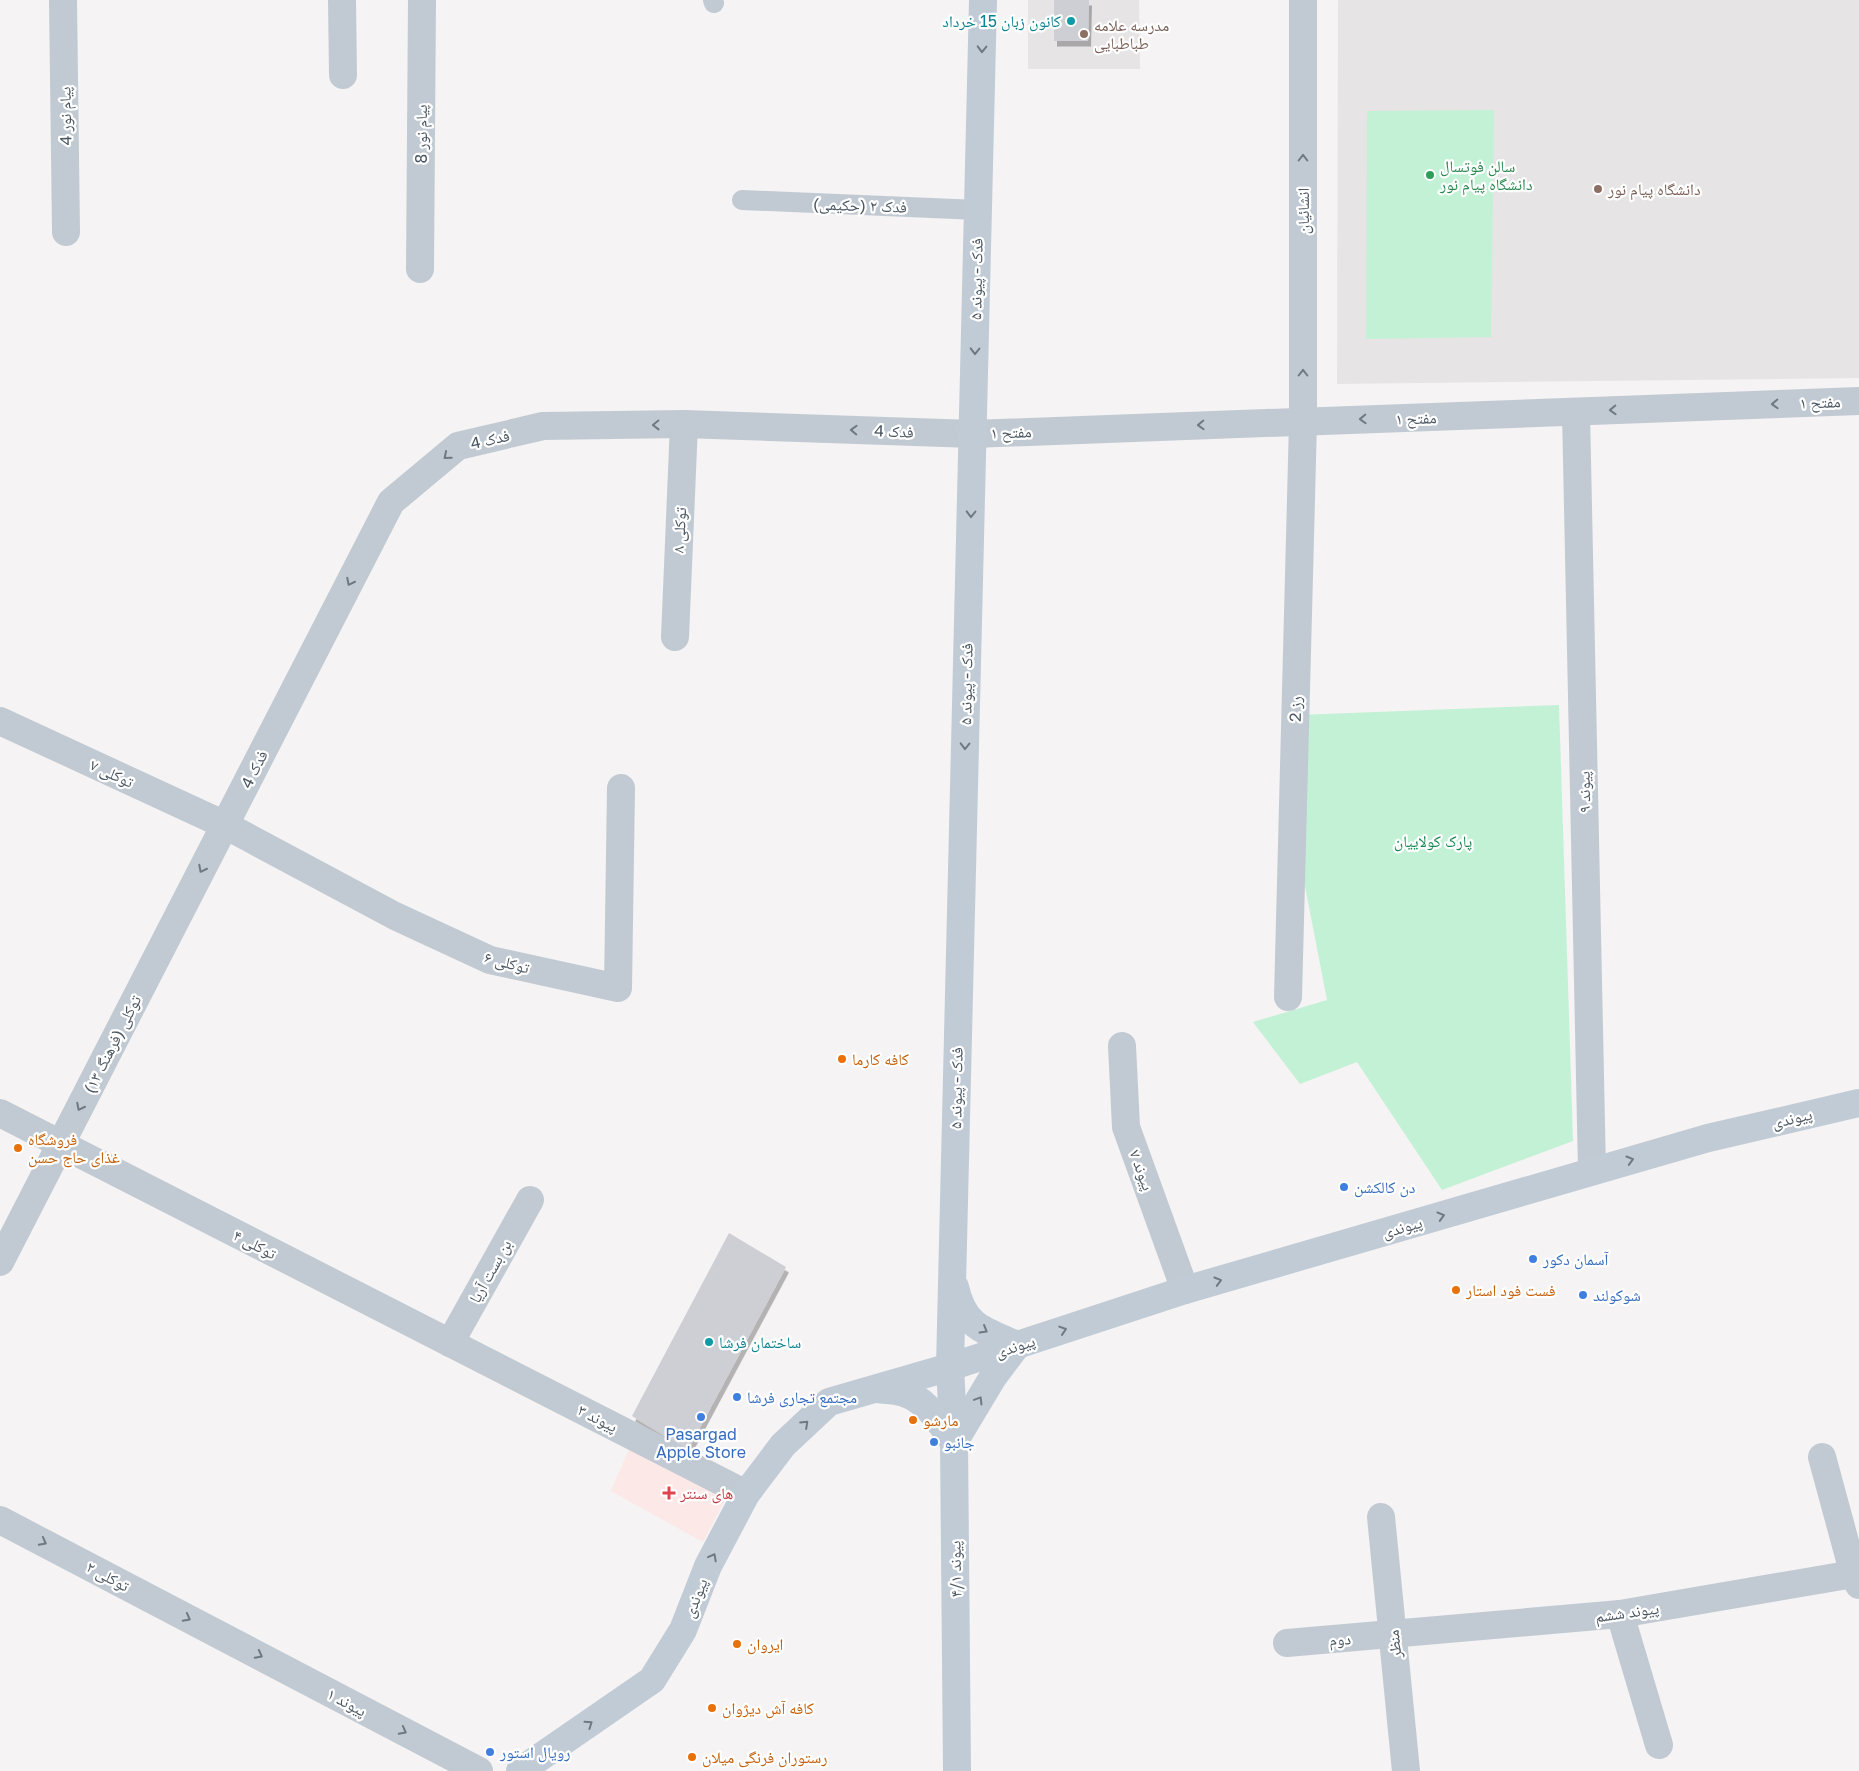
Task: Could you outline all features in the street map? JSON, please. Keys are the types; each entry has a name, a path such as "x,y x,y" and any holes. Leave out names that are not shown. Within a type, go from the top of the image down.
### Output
{"street":[{"name":"پیام نور 4","path":"64,0 66,232"},
{"path":"342,0 343,75"},
{"name":"پیام نور 8","path":"420,269 422,0"},
{"name":"فدک - پیوند ۵","path":"950,1367 983,0"},
{"name":"انشائیان","path":"1303,0 1303,422"},
{"name":"مفتح ۱","path":"972,434 1859,401"},
{"name":"پیوند ۹","path":"1576,412 1592,1172"},
{"name":"رز 2","path":"1288,997 1303,422"},
{"name":"فدک 4","path":"225,825 391,502 458,446 543,426 684,424 972,434"},
{"name":"توکلی ۸","path":"675,636 684,424"},
{"name":"توکلی ۷","path":"0,721 225,825"},
{"name":"توکلی ۶","path":"225,825 395,916 490,960 618,988 621,788"},
{"name":"توکلی (فرهنگ ۱۳)","path":"0,1262 225,825"},
{"name":"پیوند ۷","path":"1122,1046 1126,1127 1185,1290"},
{"name":"پیوندی","path":"520,1771 652,1680 683,1630 708,1566 746,1494 783,1445 830,1402 950,1367 1185,1290 1708,1138 1858,1102"},
{"name":"توکلی ۴","path":"0,1113 450,1343"},
{"name":"بن بست آریا","path":"450,1343 530,1200"},
{"path":"871,1389 904,1393 920,1400 933,1413 954,1442 993,1377 1017,1345 987,1332 970,1320 964,1313 957,1297 952,1275"},
{"name":"پیوند ۳","path":"450,1343 746,1494"},
{"name":"پیوند ۴/۱","path":"950,1367 954,1442 957,1771"},
{"path":"1822,1457 1857,1578"},
{"name":"منظر","path":"1381,1517 1406,1771"},
{"name":"توکلی ۲","path":"0,1520 216,1633"},
{"name":"پیوند ششم","path":"1393,1635 1620,1614 1857,1578"},
{"path":"1620,1614 1660,1745"},
{"name":"پیوند ۱","path":"216,1633 479,1771"},
{"name":"دوم","path":"1287,1643 1393,1635"}],"lane":[{"name":"فدک ۲ (حکیمی)","path":"742,200 978,210"}],"shaded area":[{"name":"مدرسه علامه طباطبایی","path":"1028,0 1139,0 1140,69 1028,69"},
{"name":"دانشگاه پیام نور","path":"1338,0 1859,0 1859,378 1337,384"},
{"name":"های سنتر","path":"631,1445 727,1495 703,1542 611,1491"}],"green space":[{"name":"سالن فوتسال دانشگاه پیام نور","path":"1494,110 1491,337 1366,339 1367,111"},
{"name":"پارک کولاییان","path":"1559,705 1573,1141 1442,1190 1357,1062 1300,1084 1253,1022 1327,1000 1304,881 1298,715"}],"building":[{"name":"کانون زبان 15 خرداد","path":"1054,0 1089,0 1088,41 1054,41"},
{"name":"ساختمان فرشا","path":"729,1233 786,1267 688,1450 632,1416"}],"place":[{"name":"کانون زبان 15 خرداد","path":"1071,21"},
{"name":"مدرسه علامه طباطبایی","path":"1084,34"},
{"name":"سالن فوتسال دانشگاه پیام نور","path":"1430,175"},
{"name":"دانشگاه پیام نور","path":"1598,189"},
{"name":"کافه کارما","path":"842,1059"},
{"name":"فروشگاه غذای حاج حسن","path":"18,1148"},
{"name":"دن کالکشن","path":"1344,1187"},
{"name":"آسمان دکور","path":"1533,1259"},
{"name":"فست فود استار","path":"1456,1290"},
{"name":"شوکولند","path":"1583,1295"},
{"name":"ساختمان فرشا","path":"709,1342"},
{"name":"مجتمع تجاری فرشا","path":"737,1397"},
{"name":"Pasargad Apple Store","path":"701,1417"},
{"name":"مارشو","path":"913,1420"},
{"name":"جانبو","path":"934,1442"},
{"name":"های سنتر","path":"669,1493"},
{"name":"ایروان","path":"737,1644"},
{"name":"کافه آش دیژوان","path":"712,1708"},
{"name":"رویال استور","path":"490,1752"},
{"name":"رستوران فرنگی میلان","path":"692,1757"}]}
